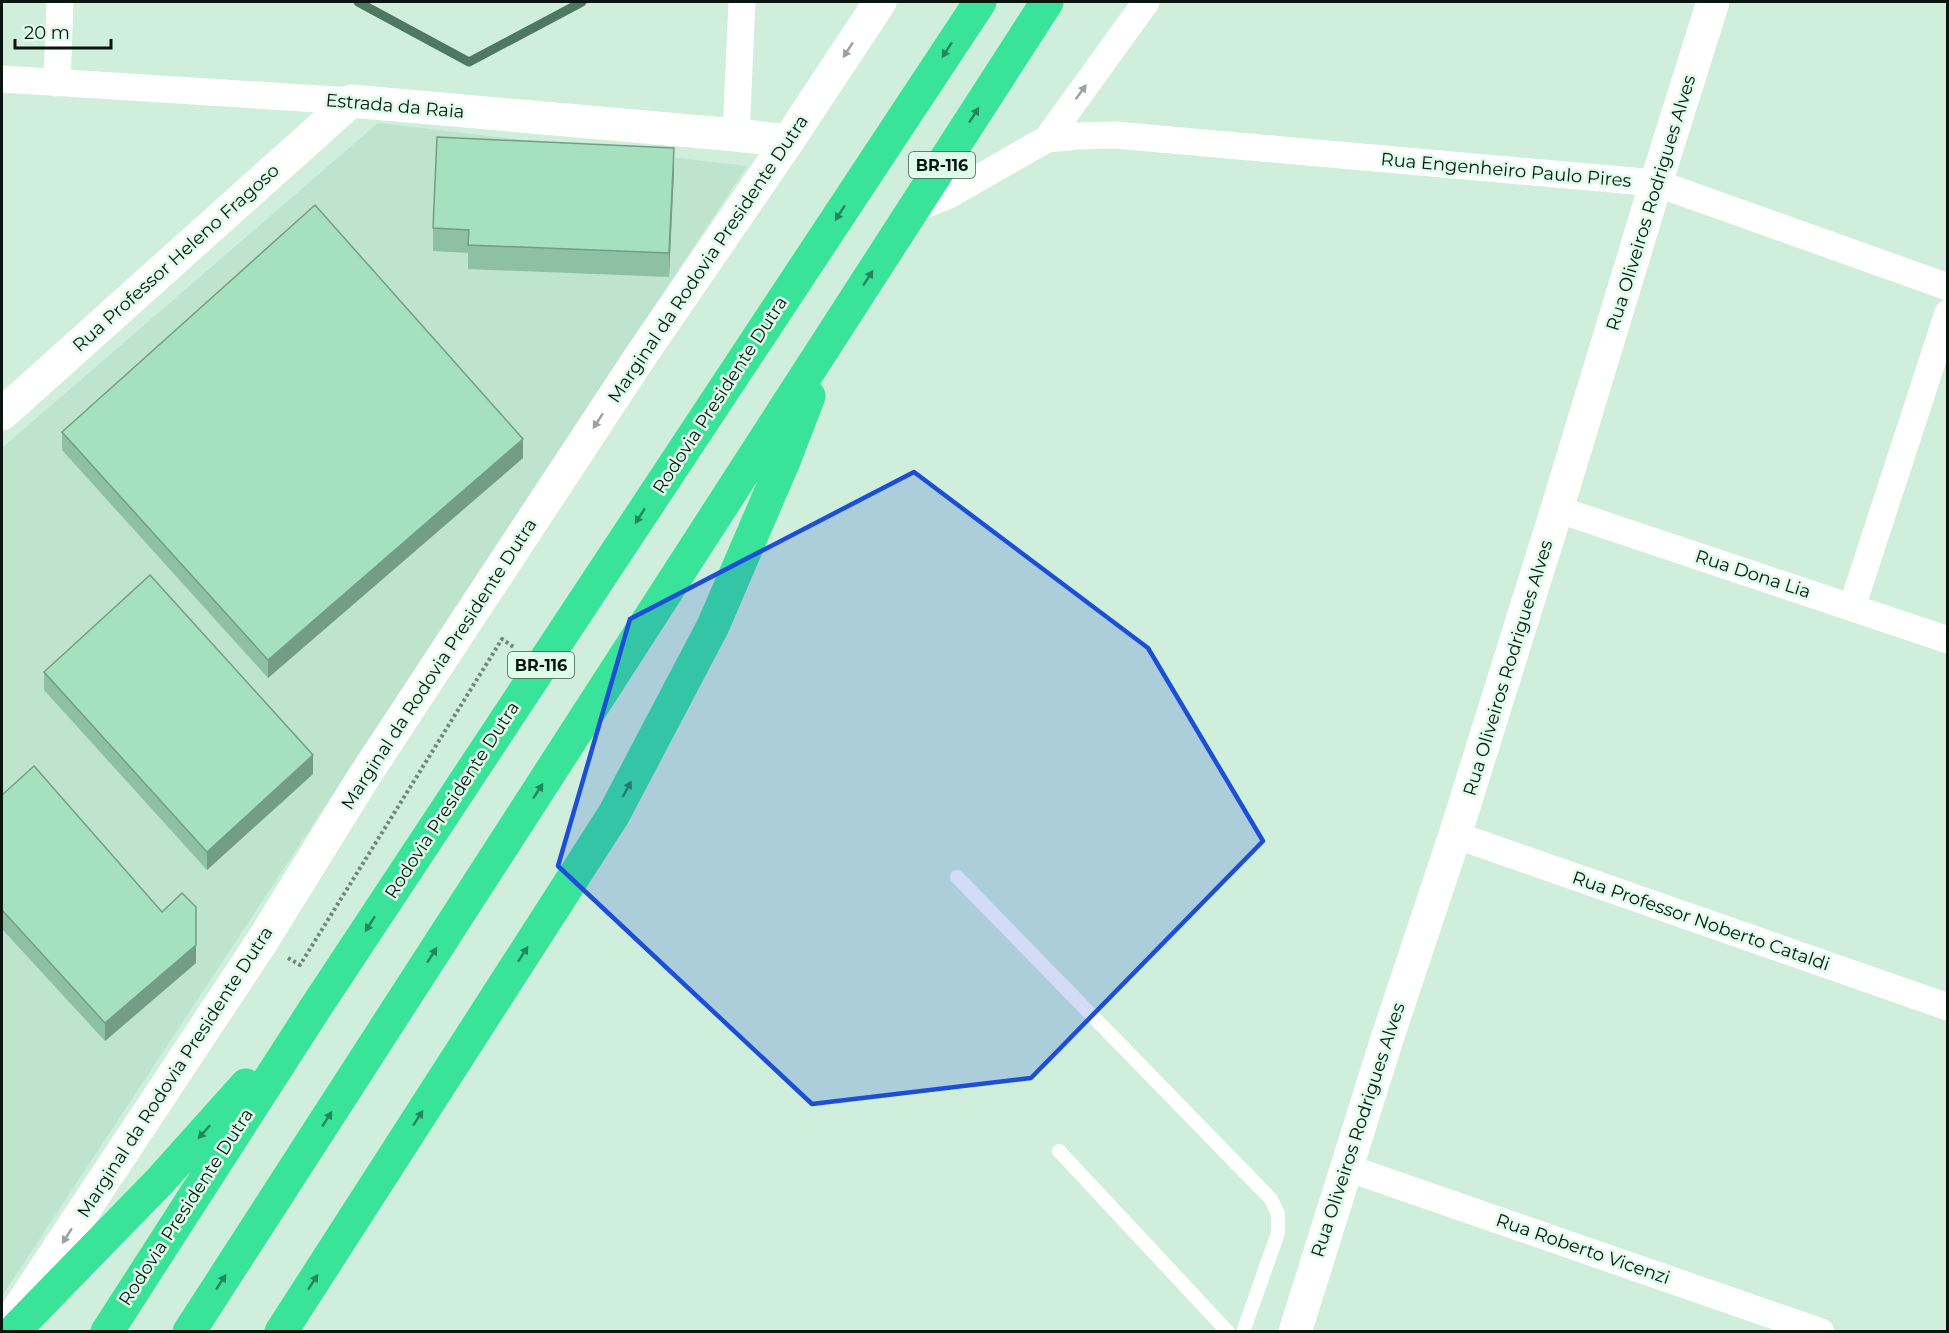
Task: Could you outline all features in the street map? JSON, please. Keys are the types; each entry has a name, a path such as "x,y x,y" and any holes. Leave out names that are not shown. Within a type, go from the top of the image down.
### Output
{"highway":[{"name":"Rodovia Presidente Dutra","path":"107,1332 314,1010 980,2"},
{"name":"BR-116","path":"189,1332 1047,2"},
{"path":"285,1330 614,814 713,626 784,461 836,327"},
{"path":"13,1332 159,1182 314,1010"}],"street":[{"path":"57,83 60,2"},
{"path":"736,135 742,2"},
{"name":"Marginal da Rodovia Presidente Dutra","path":"4,1332 261,943 365,775 634,367 880,2"},
{"name":"Rua Engenheiro Paulo Pires","path":"1047,139 1146,2"},
{"name":"Rua Oliveiros Rodrigues Alves","path":"1295,1332 1345,1167 1455,835 1713,2"},
{"name":"Estrada da Raia","path":"2,79 351,101 788,141"},
{"name":"Rua Professor Heleno Fragoso","path":"2,414 351,101"},
{"name":"Rua Engenheiro Paulo Pires","path":"912,210 949,195 1047,139 1115,135 1656,183 1947,287"},
{"path":"1852,607 1947,313"},
{"name":"Rua Dona Lia","path":"1557,508 1947,640"},
{"name":"Rua Professor Noberto Cataldi","path":"1455,835 1947,1007"},
{"name":"Rua Roberto Vicenzi","path":"1345,1167 1821,1332"}],"lane":[{"path":"957,876 1271,1199 1278,1214 1278,1233 1243,1332"},
{"path":"1059,1151 1228,1332"}],"highlighted area":[{"path":"914,472 1148,648 1263,841 1031,1078 812,1104 558,866 630,619"}],"shaded area":[{"path":"378,123 747,166 2,1296 2,448"}],"building":[{"path":"437,137 674,148 669,253 468,245 469,230 433,228"},
{"path":"315,205 523,439 268,660 62,432"},
{"path":"150,575 313,755 207,852 44,672"},
{"path":"34,766 162,912 182,893 196,907 196,945 105,1023 2,910 2,795"}],"waterway":[{"path":"358,2 469,62 582,2"}]}
